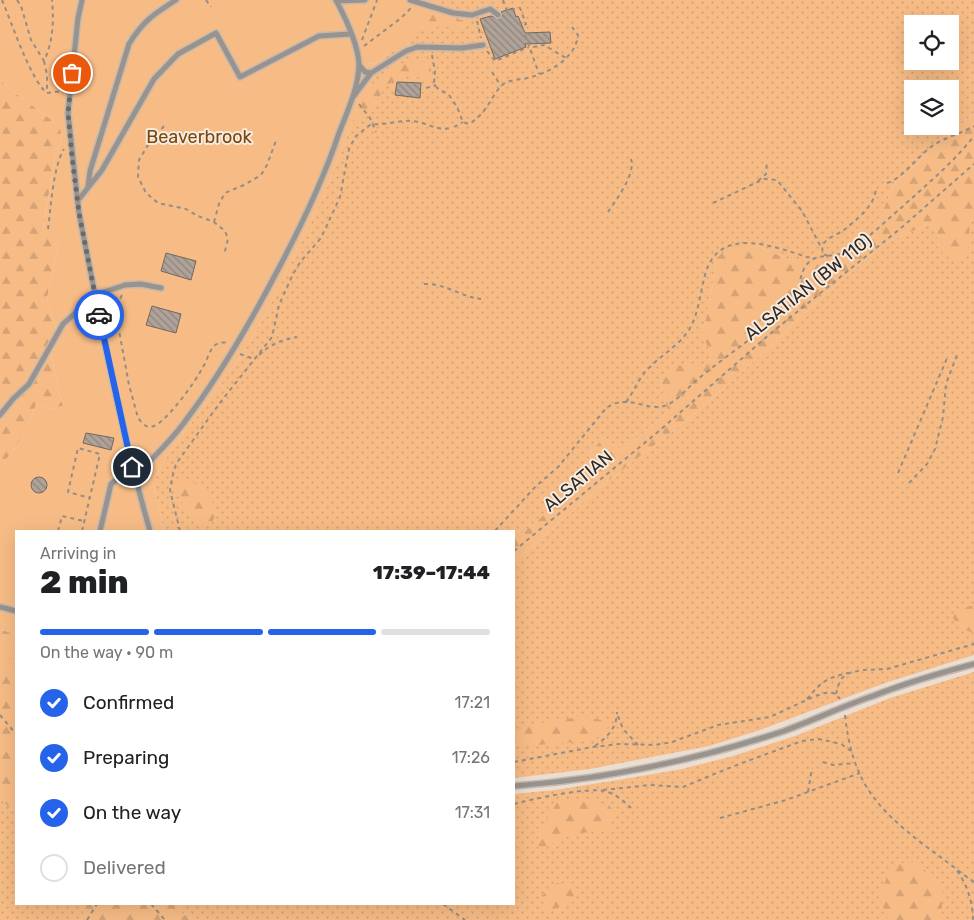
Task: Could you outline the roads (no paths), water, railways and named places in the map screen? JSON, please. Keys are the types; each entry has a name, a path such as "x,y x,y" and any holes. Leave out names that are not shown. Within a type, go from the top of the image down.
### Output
{"lane":[{"path":"82,0 78,18 68,113 79,199 79,213 134,477 150,530"},
{"path":"88,188 90,171 129,44 138,29 148,18 176,0"},
{"path":"134,477 182,425 234,350 322,181 351,100 359,65 357,50 346,19 336,0 365,0"},
{"path":"412,2 453,13 475,14 490,9 498,15"},
{"path":"79,199 102,170 154,79 178,54 216,33 240,77 319,36 350,34"},
{"path":"351,100 371,73 406,51 417,47 462,48 483,45"},
{"path":"359,65 365,72 371,73"},
{"path":"0,416 28,384 63,324 95,295 125,286 141,284 160,288"},
{"path":"100,530 111,484 132,467"},
{"path":"0,607 15,611"},
{"path":"515,786 549,784 703,755 786,730 931,676 974,664"}],"park label":[{"name":"Beaverbrook","path":"199,137"}]}
